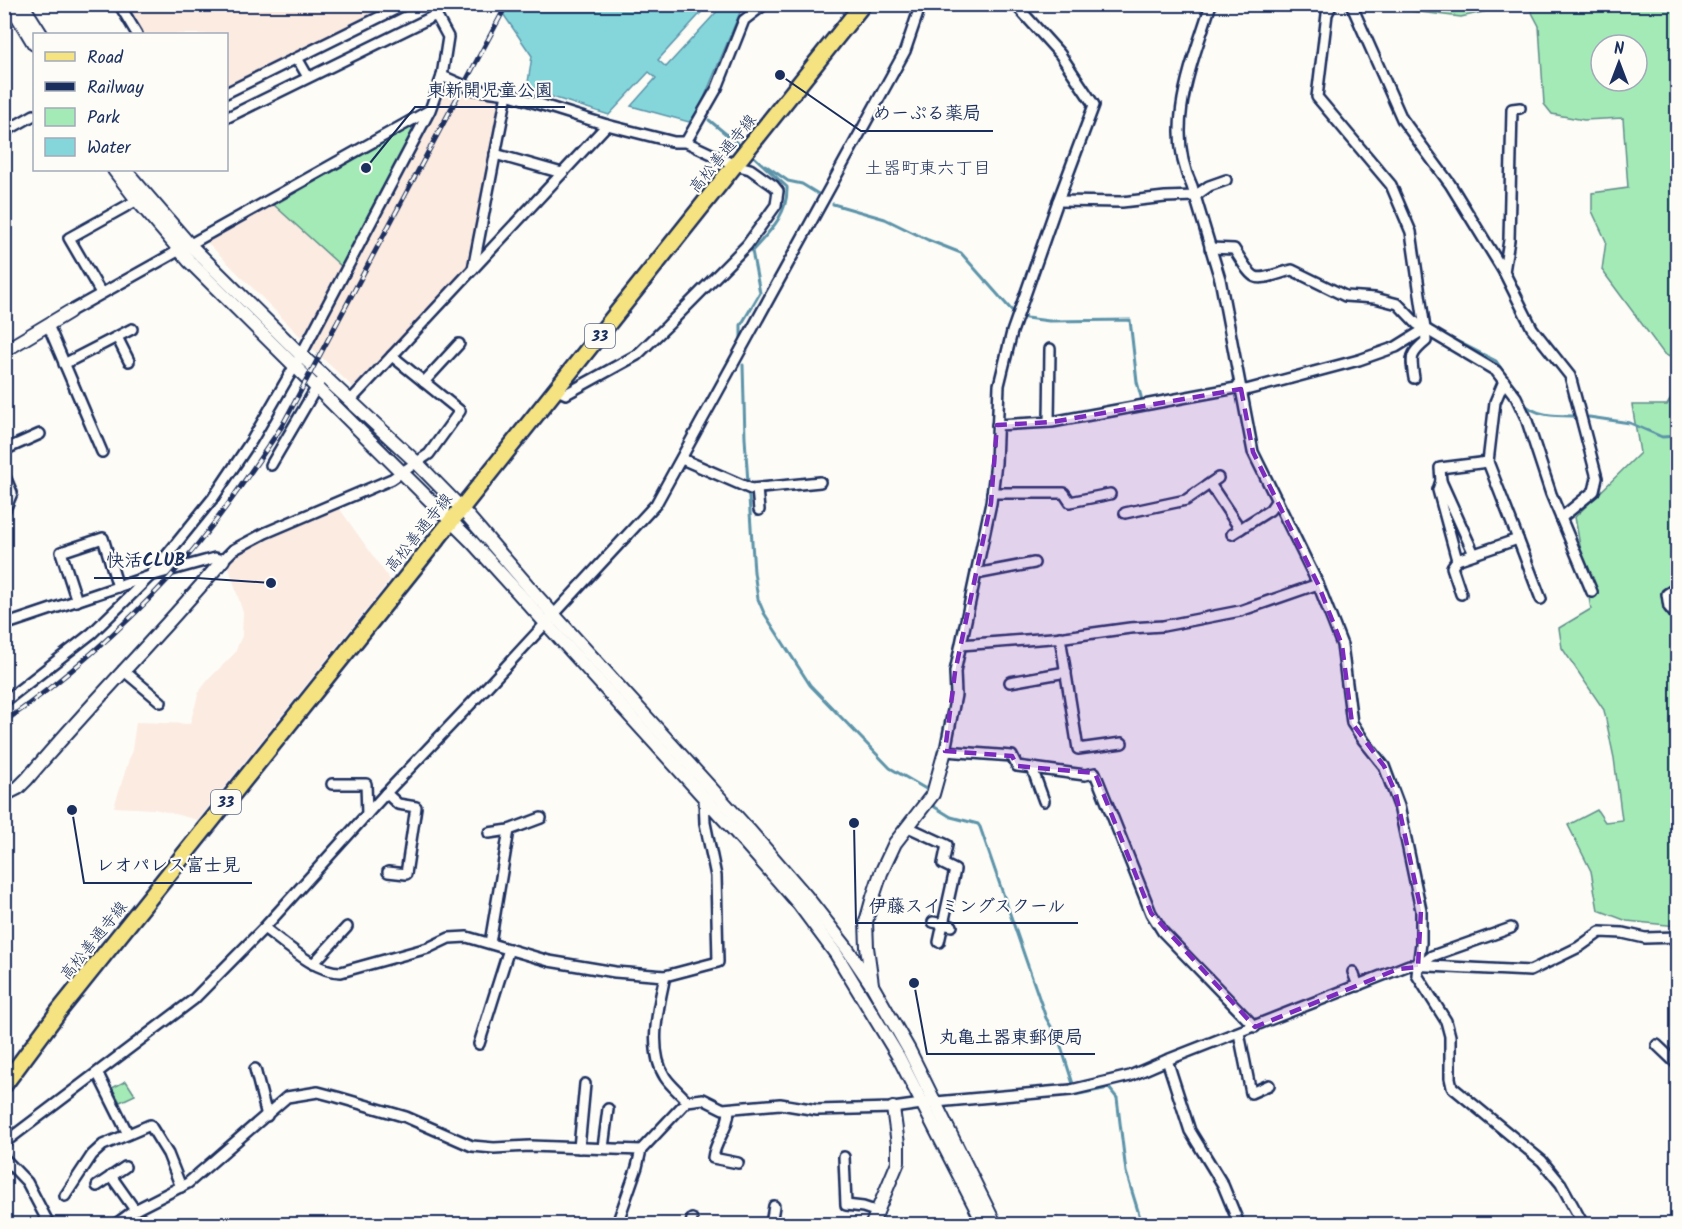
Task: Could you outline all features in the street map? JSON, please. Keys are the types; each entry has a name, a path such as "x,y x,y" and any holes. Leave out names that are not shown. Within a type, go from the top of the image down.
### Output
{"main road":[{"name":"高松善通寺線","path":"4,1084 59,1011 770,123 862,4"}],"street":[{"path":"10,4 33,42"},
{"path":"22,4 40,33"},
{"path":"118,4 136,33"},
{"path":"228,92 406,4"},
{"path":"4,702 92,633 150,576 213,498 252,440 298,361 430,110 442,76 448,37 428,4"},
{"path":"686,142 717,88 744,20 765,4"},
{"path":"4,1143 193,1000 264,928 656,504 904,51 921,4"},
{"path":"873,987 866,922 881,873 895,843 933,794 945,751 956,695 956,672 992,493 996,463 999,385 1018,315 1094,105 1060,54 1015,4"},
{"path":"1211,4 1186,84 1179,119 1182,155 1186,175 1195,196 1220,279 1253,452 1318,584 1342,645 1352,723 1384,766 1402,816 1422,910 1417,975 1446,1021 1450,1036 1452,1087 1542,1161 1561,1184 1583,1224"},
{"path":"1332,4 1327,14 1317,97 1391,185 1411,232 1426,341 1415,350 1411,358 1414,378"},
{"path":"1351,4 1402,120 1450,184 1504,272 1532,328 1570,376 1597,478 1594,491 1561,518"},
{"path":"228,117 436,15"},
{"path":"297,58 308,77"},
{"path":"442,76 472,89 507,94 607,125 674,142 686,142 750,169 778,191 776,205 747,245 637,355 566,394 557,390"},
{"path":"472,269 507,94"},
{"path":"1504,272 1509,240 1512,110 1520,108"},
{"path":"4,351 101,293 430,110"},
{"path":"4,132 33,116"},
{"path":"350,401 607,125"},
{"path":"495,154 562,173"},
{"path":"120,171 184,247 298,361 316,388 451,521 798,903 836,954 929,1102 995,1224"},
{"path":"1058,201 1122,202 1195,196 1209,186 1226,180"},
{"path":"101,293 69,238 141,198"},
{"path":"1210,248 1233,249 1252,277 1258,279 1292,270 1345,296 1374,298 1398,304 1417,324 1496,371 1516,397 1526,418 1546,481 1592,592"},
{"path":"48,325 102,452"},
{"path":"64,364 132,329"},
{"path":"997,425 1049,422 1236,388 1246,390 1359,360 1396,347 1425,329"},
{"path":"117,337 129,361"},
{"path":"424,382 459,344"},
{"path":"1049,422 1050,349"},
{"path":"4,795 18,788 27,779 84,712 232,550 392,479 429,454 460,411 392,356"},
{"path":"298,361 323,376 416,462 461,508 806,896 846,947 873,987 909,1050 929,1102 984,1224"},
{"path":"1048,374 1059,374"},
{"path":"272,465 323,376"},
{"path":"1504,381 1495,402 1488,462 1541,599"},
{"path":"4,450 40,434"},
{"path":"682,459 751,488 820,482"},
{"path":"1474,554 1441,481 1440,468 1488,462"},
{"path":"4,474 12,493 4,512"},
{"path":"1125,513 1186,500 1214,481 1236,531 1270,510 1277,500"},
{"path":"1441,481 1438,490 1457,560"},
{"path":"1044,483 1044,493"},
{"path":"751,488 759,510"},
{"path":"992,493 1064,493 1070,502 1092,493 1110,494"},
{"path":"1160,506 1163,516"},
{"path":"77,601 61,552 103,538 122,586 129,597"},
{"path":"1461,594 1452,567 1457,560 1518,539"},
{"path":"4,625 150,576 215,558 223,560"},
{"path":"976,574 1034,563"},
{"path":"961,645 1163,626 1240,611 1318,584"},
{"path":"1677,587 1667,594 1669,607 1677,618"},
{"path":"1060,637 1078,749 1122,742"},
{"path":"123,670 161,702"},
{"path":"1010,682 1066,672"},
{"path":"945,751 1012,756 1017,766 1085,775 1095,773 1151,913 1163,932 1255,1027"},
{"path":"1032,768 1044,801"},
{"path":"264,928 313,964 330,972 341,972 428,948 449,938 467,937 549,961 615,972 664,976 676,971 718,962 716,876 705,823 703,779"},
{"path":"332,784 366,784 367,814"},
{"path":"386,794 398,804 416,807 406,874 388,872"},
{"path":"489,834 509,831 541,818"},
{"path":"909,827 946,845 943,864 966,873"},
{"path":"490,943 509,831"},
{"path":"939,942 948,925 955,870"},
{"path":"933,922 948,925"},
{"path":"313,964 347,927"},
{"path":"1418,967 1432,956 1511,928"},
{"path":"617,1224 638,1167 641,1150 687,1101 703,1100 723,1109 780,1104 817,1110 893,1108 929,1102 1071,1090 1130,1076 1409,965 1530,971 1579,947 1600,932 1623,933 1646,938 1677,937"},
{"path":"479,1044 509,949"},
{"path":"1353,972 1358,986"},
{"path":"664,976 654,1025 656,1045 664,1076 687,1101"},
{"path":"861,994 873,987"},
{"path":"1239,1033 1251,1093 1269,1085"},
{"path":"1657,1045 1677,1065"},
{"path":"1167,1060 1190,1131 1222,1185 1239,1224"},
{"path":"255,1069 267,1116"},
{"path":"98,1074 128,1134"},
{"path":"579,1148 585,1084"},
{"path":"119,1224 135,1210 188,1183 287,1097 318,1092 406,1117 472,1146 641,1150"},
{"path":"872,1224 898,1162 893,1108"},
{"path":"603,1148 608,1109"},
{"path":"729,1109 729,1121 713,1158 738,1162"},
{"path":"65,1196 92,1155 103,1145 150,1125 168,1154 181,1187"},
{"path":"844,1157 846,1205 878,1212"},
{"path":"4,1158 27,1182 49,1224"},
{"path":"97,1186 125,1167"},
{"path":"111,1176 135,1210"},
{"path":"771,1224 774,1206"}],"highlighted area":[{"path":"1241,389 1253,452 1318,584 1342,645 1352,723 1384,766 1396,794 1421,910 1418,967 1398,969 1255,1027 1151,913 1095,773 1017,766 1012,756 945,751 955,672 991,503 997,425 1052,422"}],"shaded area":[{"path":"126,5 395,5 228,88 228,33 143,33"},
{"path":"448,83 467,94 497,99 500,104 466,271 361,385 353,387 311,347 439,104 441,92"},
{"path":"274,205 341,266 325,302 305,336 300,336 207,242"},
{"path":"339,508 390,580 198,820 155,809 114,807 132,750 136,722 190,724 199,692 235,653 242,636 243,613 228,564 240,552"}],"green space":[{"path":"1409,5 1514,5 1461,17 1412,11"},
{"path":"1528,5 1677,5 1677,361 1664,354 1602,270 1606,241 1592,211 1592,193 1628,188 1623,118 1584,120 1552,114 1544,104 1539,26"},
{"path":"411,127 413,131 341,266 274,205"},
{"path":"1675,392 1678,394 1677,926 1627,921 1598,910 1591,871 1568,825 1597,810 1605,822 1622,820 1614,758 1604,710 1562,648 1559,628 1591,609 1575,517 1640,453 1632,405 1667,405"},
{"path":"126,1081 135,1095 120,1102 112,1088"}],"water":[{"path":"497,5 708,5 658,60 666,67 723,5 743,5 699,110 689,122 631,106 656,78 649,72 609,115 527,89 532,56"}],"waterway":[{"path":"709,120 743,148"},
{"path":"741,343 741,325 760,293 752,251 781,215 787,187 751,154"},
{"path":"765,165 788,181 802,184 820,195"},
{"path":"833,204 885,219 961,253 1014,313 1026,318 1049,321 1130,320 1137,382 1143,404"},
{"path":"1443,334 1496,361 1513,386"},
{"path":"1401,349 1420,339"},
{"path":"1353,366 1386,355"},
{"path":"743,365 745,438 754,572 758,599 764,613 810,685 890,768 926,789"},
{"path":"1522,402 1540,413 1554,416 1576,416"},
{"path":"1589,417 1630,423 1662,437 1678,436"},
{"path":"933,806 951,817 978,824 980,827 1046,1018 1059,1040 1073,1084"},
{"path":"1074,1095 1109,1088 1117,1098 1126,1172 1142,1224"}],"railway":[{"path":"4,722 49,689 132,616 170,577 215,522 242,484 282,426 507,4"}],"place":[{"name":"めーぷる薬局","path":"780,75"},
{"name":"東新開児童公園","path":"366,168"},
{"name":"快活CLUB","path":"271,583"},
{"name":"レオパレス富士見","path":"72,810"},
{"name":"伊藤スイミングスクール","path":"854,823"},
{"name":"丸亀土器東郵便局","path":"914,983"}],"district":[{"name":"土器町東六丁目","path":"928,168"}]}
